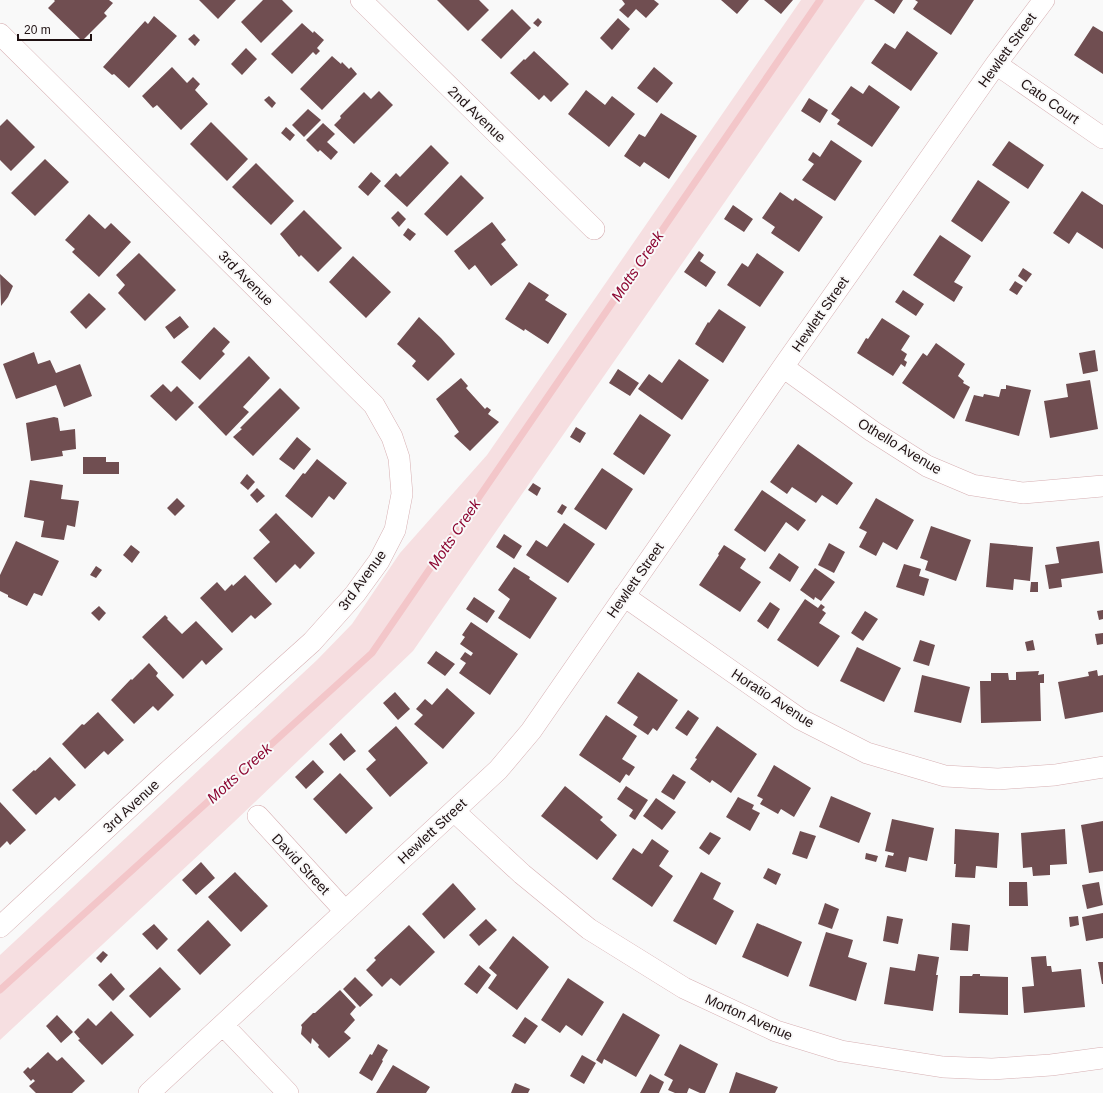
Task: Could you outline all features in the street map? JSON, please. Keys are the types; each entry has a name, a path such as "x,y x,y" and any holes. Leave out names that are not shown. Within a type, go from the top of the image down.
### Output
{"street":[{"name":"2nd Avenue","path":"361,0 594,229"},
{"name":"Hewlett Street","path":"149,1093 498,770 531,731 783,367 996,64 1044,0"},
{"name":"3rd Avenue","path":"0,34 374,405 392,437 399,458 402,494 395,530 379,561 355,594 312,642 164,775 0,927"},
{"name":"Cato Court","path":"996,64 1103,138"},
{"name":"Othello Avenue","path":"783,367 872,431 927,466 972,485 1023,493 1103,486"},
{"name":"Horatio Avenue","path":"624,596 800,719 867,753 945,776 998,779 1055,775 1103,767"},
{"name":"Morton Avenue","path":"454,811 522,874 589,929 684,988 776,1031 841,1051 943,1067 992,1069 1051,1066 1103,1058"},
{"name":"David Street","path":"258,816 345,911"},
{"path":"223,1025 288,1093"}],"shaded area":[{"path":"801,0 865,0 413,651 234,822 0,1040 0,955 317,660 352,624 400,553 487,455"}],"building":[{"path":"54,0 109,0 113,3 104,13 107,16 82,41 48,8 55,1"},
{"path":"199,0 236,0 218,19"},
{"path":"263,0 282,0 293,11 261,43 241,22"},
{"path":"437,0 479,0 489,10 468,31"},
{"path":"622,0 654,0 659,4 646,18 636,9 628,18 619,10 625,4"},
{"path":"721,0 749,0 737,14"},
{"path":"764,0 793,0 781,14"},
{"path":"874,0 903,0 894,14"},
{"path":"915,0 974,0 951,35 913,9 918,2"},
{"path":"512,9 531,28 501,59 481,40"},
{"path":"154,16 177,36 129,88 114,74 112,75 103,67 145,21 148,24"},
{"path":"538,18 542,22 538,27 533,23"},
{"path":"618,18 630,29 612,50 600,38"},
{"path":"302,23 324,40 317,48 320,51 316,55 313,52 292,74 271,54"},
{"path":"1093,26 1103,32 1103,74 1074,55"},
{"path":"907,31 938,53 911,91 871,63 885,43 895,49"},
{"path":"194,34 200,40 195,46 188,39"},
{"path":"246,48 257,59 242,75 231,64"},
{"path":"534,51 569,84 551,102 544,95 539,100 510,73"},
{"path":"332,56 341,64 342,62 349,69 351,67 357,74 322,110 300,89"},
{"path":"172,67 187,83 193,77 200,84 195,90 208,104 181,130 157,105 153,108 142,96"},
{"path":"654,67 673,83 657,103 637,88"},
{"path":"869,85 900,107 872,147 837,124 840,120 831,114 851,86 863,94"},
{"path":"586,90 605,105 612,96 635,114 609,147 568,114"},
{"path":"379,91 393,105 354,144 334,125 341,118 340,116 364,92 371,99"},
{"path":"269,96 276,103 272,108 264,100"},
{"path":"809,98 828,110 820,123 801,111"},
{"path":"308,109 321,120 304,137 292,125"},
{"path":"661,113 697,136 669,179 644,162 640,167 624,156 639,134 645,137"},
{"path":"7,119 35,147 11,171 0,160 0,126"},
{"path":"211,122 248,159 227,181 190,144"},
{"path":"323,123 335,134 327,142 338,152 331,160 320,150 318,152 306,140"},
{"path":"286,127 295,135 290,141 281,133"},
{"path":"831,140 862,161 835,201 802,180 814,164 808,160 813,152 820,157"},
{"path":"1009,141 1044,165 1028,189 992,165"},
{"path":"431,145 449,163 407,207 384,186 396,173 400,177"},
{"path":"45,159 69,182 35,216 11,193"},
{"path":"256,163 294,201 271,225 232,187"},
{"path":"371,172 381,181 368,196 358,187"},
{"path":"461,175 484,198 447,236 424,214"},
{"path":"978,180 1010,202 982,242 951,221"},
{"path":"1082,191 1103,205 1103,249 1077,232 1069,244 1053,233"},
{"path":"780,192 793,201 795,198 823,217 799,252 771,233 775,227 762,218"},
{"path":"733,205 753,219 744,232 724,219"},
{"path":"304,210 342,248 318,272 301,255 299,257 280,234"},
{"path":"398,211 406,219 399,227 391,218"},
{"path":"89,214 105,229 111,223 131,242 99,277 72,252 75,249 65,240"},
{"path":"492,222 506,240 501,244 518,265 491,286 475,265 469,270 454,251"},
{"path":"408,228 416,234 410,241 403,235"},
{"path":"940,235 971,256 954,282 963,287 954,302 913,275"},
{"path":"699,251 704,255 700,261 716,272 706,287 684,272"},
{"path":"139,253 176,290 145,321 118,293 125,285 116,275"},
{"path":"757,253 784,272 760,307 727,285 742,263 748,267"},
{"path":"353,256 391,292 366,318 329,282"},
{"path":"1023,268 1032,274 1026,282 1018,276"},
{"path":"0,274 13,286 8,297 1,306"},
{"path":"1015,281 1023,286 1017,295 1009,290"},
{"path":"529,282 549,295 545,300 567,314 548,344 525,329 524,331 505,319"},
{"path":"903,290 924,304 916,316 895,302"},
{"path":"89,293 106,309 86,329 70,312"},
{"path":"719,309 746,327 723,363 695,344 708,322 709,323"},
{"path":"180,316 189,327 174,339 165,327"},
{"path":"419,317 455,354 428,381 412,366 416,361 397,344"},
{"path":"882,318 910,336 901,350 907,354 904,360 907,362 905,367 901,364 893,376 857,353 866,338 868,339"},
{"path":"214,327 230,342 222,351 225,354 200,380 181,362"},
{"path":"936,343 965,364 958,376 964,381 963,383 970,387 954,419 902,383 923,353 927,356"},
{"path":"1095,350 1098,371 1083,374 1079,353"},
{"path":"34,352 38,364 50,360 56,373 80,364 92,396 64,407 56,385 16,399 3,364"},
{"path":"249,356 270,378 243,407 249,412 226,436 198,407"},
{"path":"679,359 709,380 682,420 638,389 649,374 662,383"},
{"path":"618,369 639,383 630,396 609,383"},
{"path":"461,378 468,386 466,388 485,409 487,407 491,410 488,414 499,422 470,451 454,436 459,432 436,399"},
{"path":"1090,380 1098,429 1050,438 1044,401 1068,397 1066,384"},
{"path":"163,384 171,392 177,386 194,403 176,421 150,396"},
{"path":"1006,385 1031,390 1019,436 965,421 974,395 983,397 984,394 999,397 1001,389 1006,389"},
{"path":"280,388 300,408 253,456 233,437"},
{"path":"640,414 671,435 644,475 613,454"},
{"path":"54,417 58,418 60,431 75,429 76,449 62,451 63,456 31,461 26,423"},
{"path":"576,427 586,433 580,443 570,437"},
{"path":"297,437 311,449 294,470 279,459"},
{"path":"798,444 853,483 837,505 822,495 816,503 792,487 787,494 770,482"},
{"path":"83,457 106,457 106,462 119,462 119,474 83,474"},
{"path":"317,459 347,483 334,500 329,496 312,518 285,496 303,473 305,474"},
{"path":"602,468 633,489 606,530 574,509"},
{"path":"247,474 255,482 248,490 240,483"},
{"path":"30,480 63,485 61,499 79,501 75,527 67,525 64,540 41,537 44,521 24,517"},
{"path":"533,483 541,488 537,496 528,490"},
{"path":"257,488 265,496 257,503 250,495"},
{"path":"762,490 806,520 798,531 786,522 765,552 734,530"},
{"path":"177,498 185,506 175,516 167,508"},
{"path":"876,498 914,520 897,550 883,542 876,556 859,547 867,532 859,528"},
{"path":"562,504 567,507 562,515 557,512"},
{"path":"276,513 315,553 300,569 295,564 276,583 253,558 270,542 259,530"},
{"path":"564,523 595,544 568,583 526,555 536,540 547,547"},
{"path":"931,526 971,540 956,581 925,570 928,561 920,558"},
{"path":"504,534 522,546 514,559 496,547"},
{"path":"16,541 59,561 42,596 34,593 27,606 8,597 8,595 0,591 0,575"},
{"path":"1099,541 1103,573 1061,579 1062,587 1049,589 1045,565 1059,563 1056,547"},
{"path":"829,543 845,552 834,573 818,565"},
{"path":"990,543 1033,547 1030,581 1014,579 1013,590 986,587"},
{"path":"131,545 140,552 132,563 123,555"},
{"path":"724,545 746,559 740,568 761,582 740,612 699,585"},
{"path":"779,553 799,567 790,582 769,568"},
{"path":"904,564 921,569 919,576 929,579 924,596 896,587"},
{"path":"96,566 102,570 96,578 90,575"},
{"path":"514,567 530,577 529,579 557,598 530,639 498,618 510,599 498,590"},
{"path":"815,568 835,582 821,601 815,597 814,600 800,590"},
{"path":"245,575 272,604 255,619 251,615 232,633 200,598 217,582 225,591"},
{"path":"1031,582 1038,582 1038,592 1030,592"},
{"path":"474,597 495,611 487,623 466,609"},
{"path":"805,599 818,608 821,604 825,607 822,610 826,613 819,623 840,636 818,667 777,640"},
{"path":"770,602 780,609 768,629 757,621"},
{"path":"99,606 106,613 99,621 91,613"},
{"path":"1103,610 1103,619 1099,620 1097,611"},
{"path":"865,611 878,619 863,641 851,633"},
{"path":"165,615 182,634 196,621 223,649 206,665 202,660 183,679 142,637"},
{"path":"471,622 518,654 490,695 459,673 466,663 460,659 465,652 471,656 473,653 460,644 465,637 462,635"},
{"path":"1103,633 1103,644 1097,645 1095,634"},
{"path":"920,640 935,645 929,666 913,661"},
{"path":"1033,640 1035,650 1027,651 1025,642"},
{"path":"857,647 901,668 884,702 840,681"},
{"path":"436,651 455,664 445,676 427,663"},
{"path":"149,663 158,673 156,676 174,695 158,711 153,706 134,724 111,700"},
{"path":"1097,670 1098,676 1103,675 1103,712 1065,719 1058,682 1089,676 1088,672"},
{"path":"1039,671 1038,675 1044,674 1044,683 1040,683 1041,721 981,723 980,681 991,681 991,673 1008,673 1009,680 1016,680 1016,672"},
{"path":"638,672 678,700 657,731 653,728 648,735 633,725 638,717 617,703"},
{"path":"922,675 970,687 961,723 914,712"},
{"path":"447,688 475,713 443,749 414,724 423,715 416,709 425,699 432,705"},
{"path":"395,692 410,709 398,720 383,703"},
{"path":"688,710 699,718 687,736 675,728"},
{"path":"98,712 124,740 108,755 104,751 85,769 62,744 82,724 84,725"},
{"path":"606,715 637,736 622,759 635,767 629,776 626,774 620,783 579,755"},
{"path":"396,726 428,763 390,797 366,769 376,760 368,751"},
{"path":"717,726 757,754 731,793 712,780 710,783 690,769 697,759 695,758"},
{"path":"341,733 356,751 344,761 329,744"},
{"path":"50,757 76,785 59,801 55,797 36,815 12,790"},
{"path":"313,760 324,772 306,789 295,777"},
{"path":"774,765 811,788 794,817 781,809 778,814 760,804 763,799 757,796"},
{"path":"340,773 373,808 346,834 313,799"},
{"path":"673,774 686,782 674,800 661,792"},
{"path":"565,786 603,817 600,820 617,835 597,860 541,816"},
{"path":"626,786 648,800 635,820 629,816 633,810 617,799"},
{"path":"831,796 871,813 859,843 819,827"},
{"path":"738,797 754,805 752,809 760,813 750,831 726,817"},
{"path":"656,798 676,812 662,830 643,816"},
{"path":"0,802 26,830 10,845 7,841 0,848"},
{"path":"892,819 934,828 927,861 909,857 906,872 885,867 888,855 893,856 894,853 885,851"},
{"path":"1103,821 1103,871 1089,873 1081,825"},
{"path":"955,829 999,833 997,868 976,866 975,878 955,877"},
{"path":"1065,829 1067,864 1050,865 1050,875 1033,876 1032,867 1023,868 1021,833"},
{"path":"800,831 816,836 807,859 792,854"},
{"path":"710,832 721,838 709,855 699,848"},
{"path":"652,839 669,851 659,866 673,876 652,907 612,879 633,848 642,854"},
{"path":"866,853 878,856 876,862 865,859"},
{"path":"201,862 215,878 196,895 182,880"},
{"path":"768,868 781,874 776,885 763,878"},
{"path":"235,872 268,906 241,932 208,897"},
{"path":"701,872 721,883 713,899 734,911 716,945 673,921"},
{"path":"1009,882 1027,882 1028,906 1009,906"},
{"path":"1099,882 1103,905 1087,909 1082,885"},
{"path":"453,883 476,909 444,939 422,914"},
{"path":"825,903 839,909 832,929 818,924"},
{"path":"1103,913 1103,938 1086,941 1082,917"},
{"path":"887,916 903,919 898,944 883,941"},
{"path":"1078,916 1079,925 1070,927 1069,917"},
{"path":"486,919 497,930 479,946 469,935"},
{"path":"208,920 231,945 200,975 177,950"},
{"path":"757,923 802,942 788,977 742,957"},
{"path":"952,923 970,925 968,951 950,950"},
{"path":"154,924 168,939 157,950 142,934"},
{"path":"409,925 435,952 400,986 391,978 382,987 366,970 376,960 374,958"},
{"path":"826,932 853,940 848,957 867,963 856,1001 809,986"},
{"path":"513,936 549,967 517,1010 488,988 497,975 489,968"},
{"path":"103,951 108,955 101,963 96,958"},
{"path":"918,954 939,957 933,1011 884,1004 890,967 915,971"},
{"path":"1046,956 1047,966 1051,966 1052,972 1081,969 1085,1007 1024,1013 1022,987 1034,986 1031,957"},
{"path":"1098,962 1103,962 1103,984 1102,984"},
{"path":"479,965 491,975 477,994 464,984"},
{"path":"160,967 181,989 150,1018 129,996"},
{"path":"111,973 125,989 113,1001 98,985"},
{"path":"973,974 980,974 980,976 1008,977 1008,1015 959,1013 960,976 972,976"},
{"path":"355,977 373,995 360,1007 343,989"},
{"path":"568,978 604,1002 582,1036 566,1025 560,1033 541,1020"},
{"path":"340,990 356,1007 350,1014 355,1020 344,1032 351,1038 329,1058 318,1047 319,1045 312,1038 311,1044 301,1034 301,1025"},
{"path":"111,1011 134,1035 102,1065 78,1040 80,1039 74,1032 88,1018 96,1026"},
{"path":"623,1013 660,1035 636,1077 604,1059 602,1064 596,1060"},
{"path":"57,1015 73,1032 61,1043 46,1026"},
{"path":"525,1017 538,1026 525,1044 512,1036"},
{"path":"378,1044 388,1050 372,1081 359,1073 370,1054 372,1055"},
{"path":"680,1044 718,1064 705,1093 700,1093 689,1088 687,1093 675,1093 668,1090 673,1080 664,1075"},
{"path":"48,1052 57,1061 62,1057 85,1081 72,1093 36,1093 29,1086 35,1081 33,1079 31,1081 23,1072 28,1067 30,1069"},
{"path":"582,1055 596,1063 584,1084 570,1076"},
{"path":"393,1065 430,1087 426,1093 376,1093"},
{"path":"736,1072 778,1087 775,1093 729,1093"},
{"path":"650,1074 664,1082 659,1093 640,1093"},
{"path":"515,1083 530,1089 528,1093 511,1093"}],"waterway":[{"name":"Motts Creek","path":"0,990 372,653 820,0"}]}
